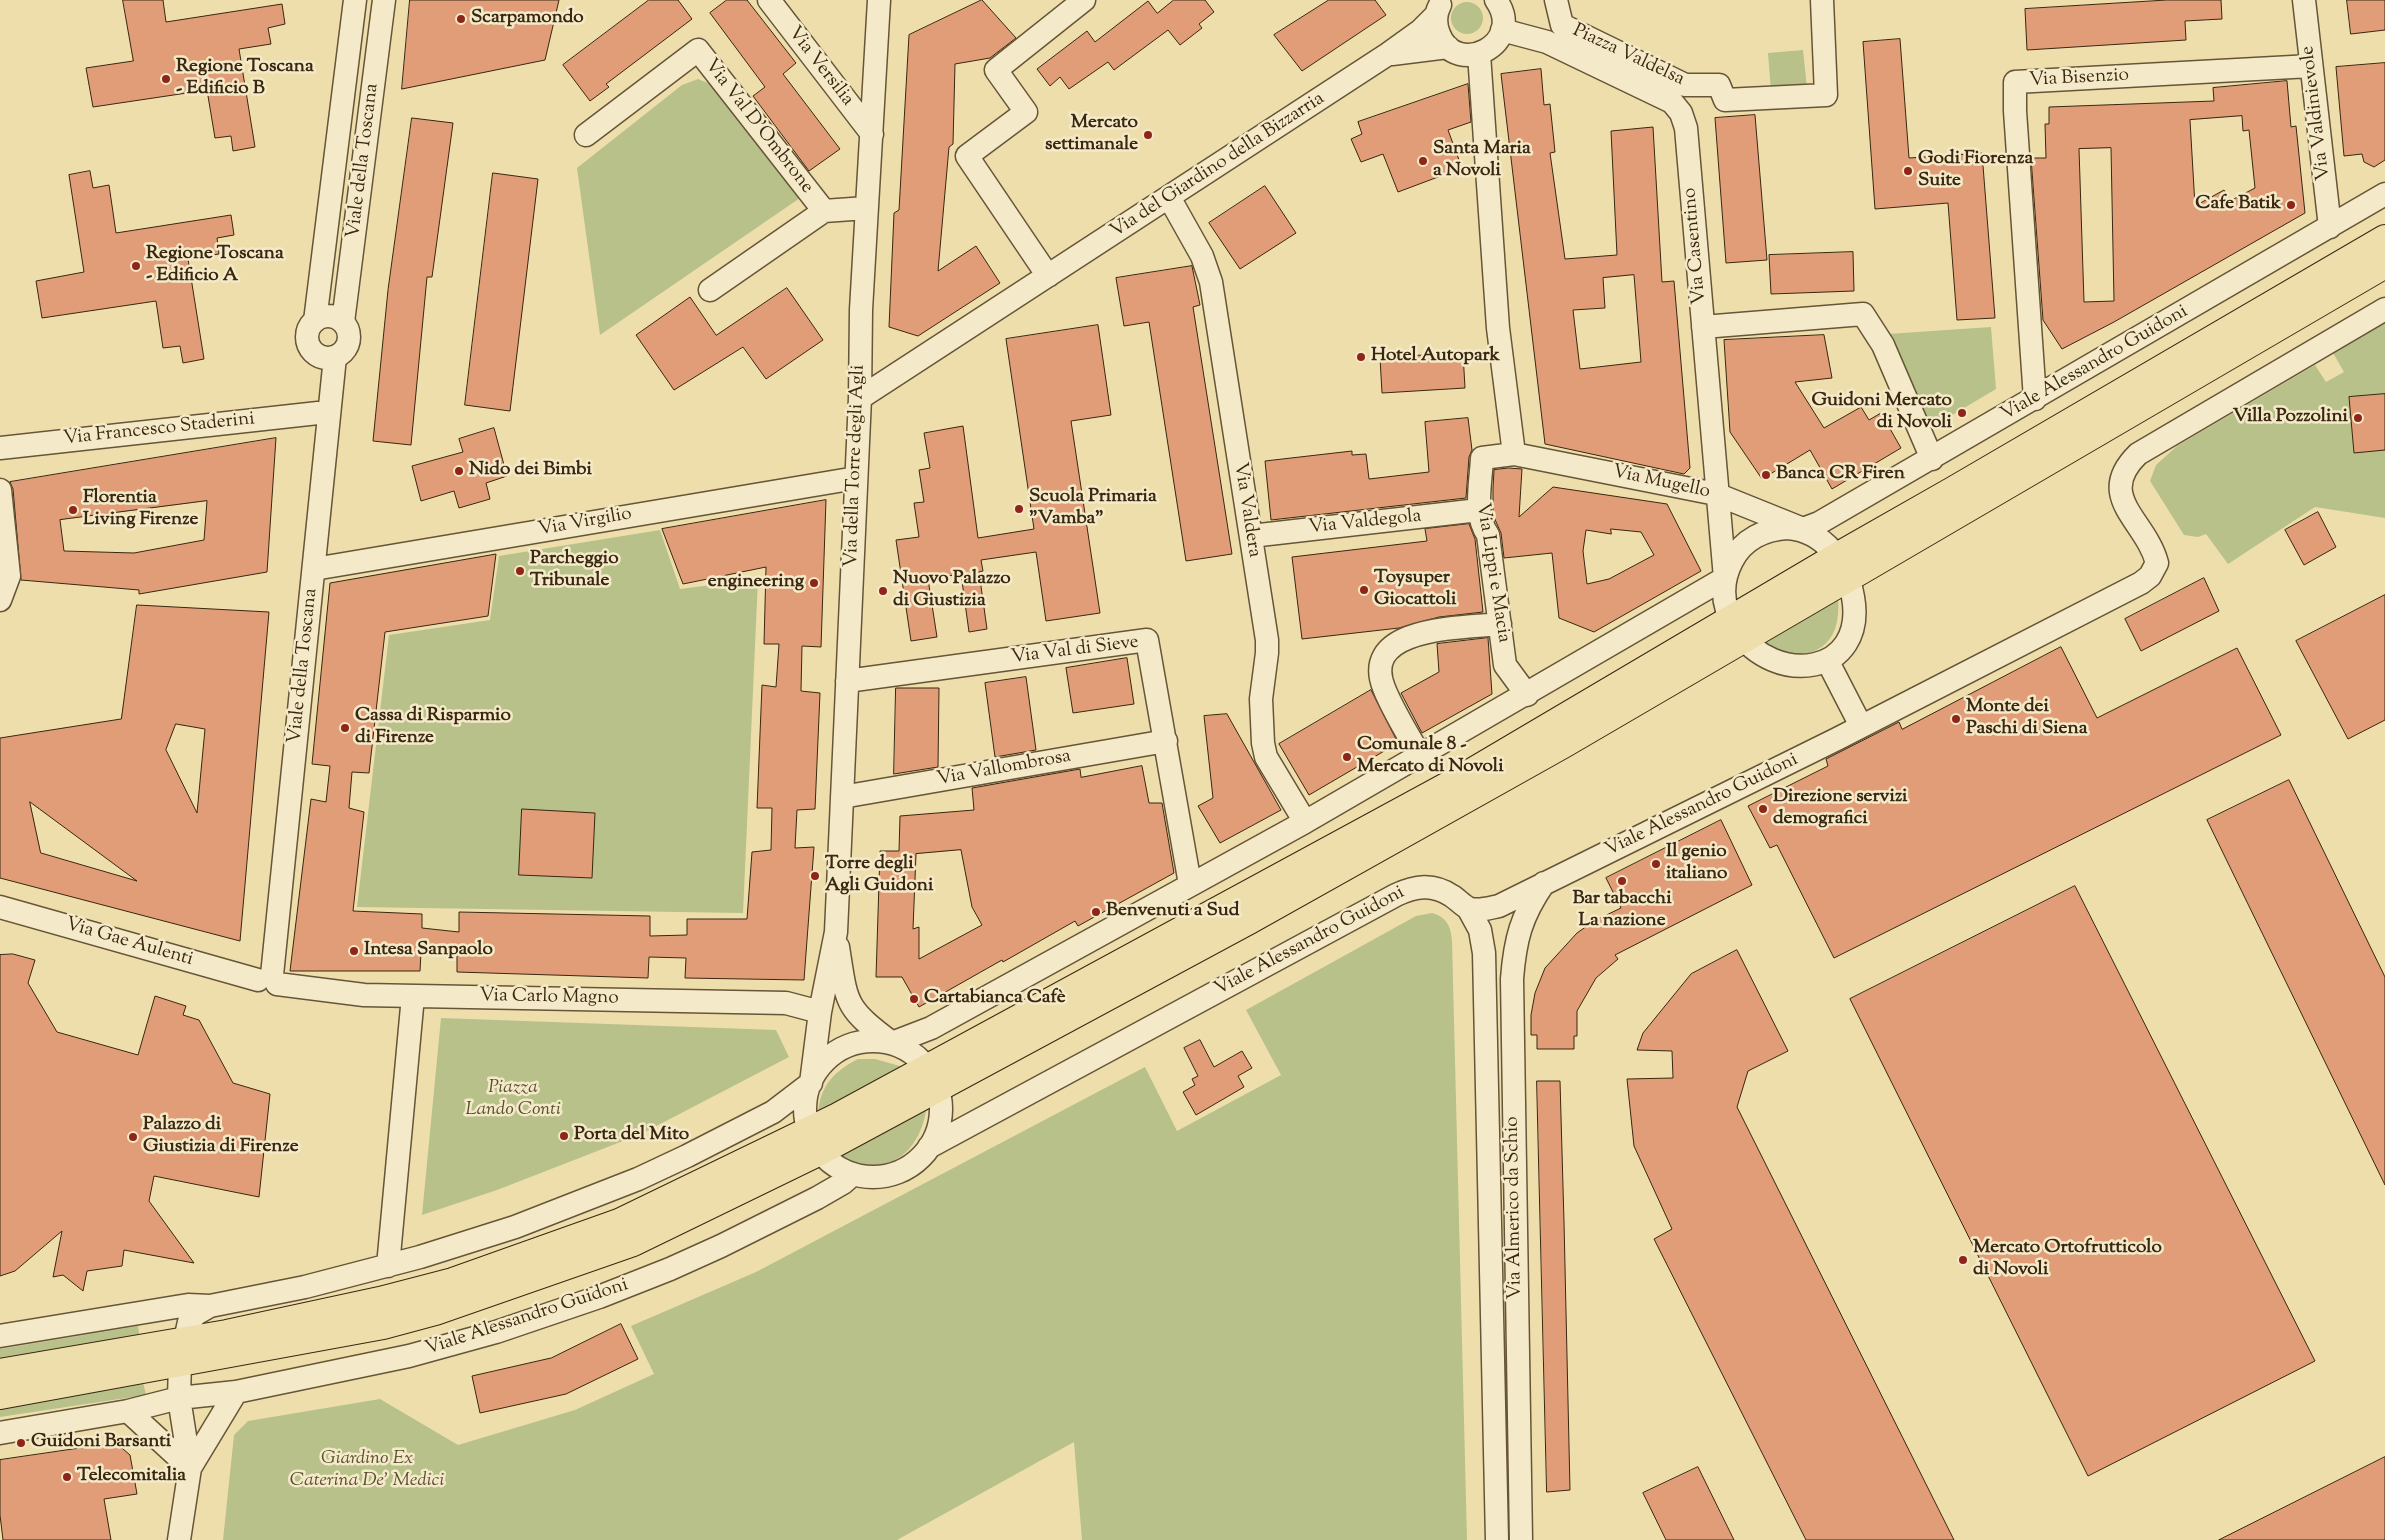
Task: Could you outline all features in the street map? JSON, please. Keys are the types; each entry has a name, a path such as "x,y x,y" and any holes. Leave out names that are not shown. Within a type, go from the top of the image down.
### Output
{"main road":[{"name":"Viale Alessandro Guidoni","path":"1842,567 1953,491 2385,239"},
{"name":"Viale Alessandro Guidoni","path":"0,1373 181,1352 383,1325 435,1311 633,1242 933,1077 1250,920 1563,744 1737,630 1842,567 2385,264"},
{"name":"Viale Alessandro Guidoni","path":"0,1394 181,1352"}],"street":[{"name":"Viale della Toscana","path":"355,0 315,321 308,332 308,345 312,351 329,357 341,354 349,342 349,335 343,322 384,0"},
{"name":"Via Versilia","path":"768,0 872,134"},
{"name":"Via della Torre degli Agli","path":"810,1083 820,1012 836,932 860,398 860,316 879,0"},
{"path":"1048,276 968,156 1026,112 996,70 1084,0"},
{"path":"1440,7 1437,30 1440,38 1448,47 1462,54 1480,54 1494,45 1502,30 1503,14 1496,0"},
{"name":"Piazza Valdelsa","path":"1556,0 1562,25 1685,85 1720,86 1725,100 1826,95 1822,0"},
{"name":"Via Valdinievole","path":"2304,0 2330,227"},
{"name":"Via del Giardino della Bizzarria","path":"860,398 1170,198 1388,54 1420,31 1440,7"},
{"name":"Via Casentino","path":"1502,30 1547,42 1672,102 1677,107 1686,128 1725,578"},
{"name":"Via del Giardino della Bizzarria","path":"1388,54 1448,47"},
{"name":"Via Val D'Ombrone","path":"586,135 698,50 824,211 866,208"},
{"path":"1480,54 1498,328 1514,454"},
{"name":"Via Bisenzio","path":"2035,399 2014,111 2014,82 2311,66"},
{"name":"Viale Alessandro Guidoni","path":"1737,630 1724,602 1725,578 1735,554 1747,541 1776,528 1803,529 1819,524 2385,194"},
{"name":"Via Valdera","path":"1170,198 1208,269 1267,640 1261,699 1263,743 1266,756 1305,822"},
{"path":"710,290 824,211"},
{"name":"Viale Alessandro Guidoni","path":"929,1147 1122,1041 1402,892 1416,888 1435,887 1446,892 1468,908 1478,910 1499,906 1861,726 2150,576 2157,562 2154,552 2123,502 2119,492 2120,480 2128,463 2138,454 2385,309"},
{"path":"1703,327 1863,314 1884,345 1932,459"},
{"path":"315,321 320,318 332,317 343,322"},
{"name":"Viale della Toscana","path":"268,979 318,413 329,357"},
{"name":"Viale della Toscana","path":"268,979 314,569 329,357"},
{"name":"Via Francesco Staderini","path":"0,448 318,413"},
{"name":"Via Mugello","path":"1514,454 1717,500 1803,529"},
{"name":"Via Lippi e Macia","path":"1514,454 1482,458 1479,510 1482,527 1488,535 1505,665 1527,695"},
{"name":"Via Virgilio","path":"314,569 856,478"},
{"path":"0,490 9,576 0,600"},
{"name":"Via Valdegola","path":"1251,536 1479,510"},
{"path":"1737,630 1759,654 1786,665 1805,666 1827,660 1843,646 1853,624 1854,600 1842,567 1825,543 1803,529"},
{"path":"892,1043 930,1028 1305,822 1527,695 1725,578"},
{"path":"1420,756 1383,688 1381,670 1388,652 1394,645 1411,634 1500,624"},
{"name":"Via Val di Sieve","path":"847,681 1147,640 1190,884"},
{"path":"1827,660 1861,726"},
{"name":"Via Vallombrosa","path":"842,797 1166,741"},
{"name":"Via Almerico da Schio","path":"1521,1540 1512,979 1514,945 1518,930 1530,904 1544,883"},
{"name":"Via Gae Aulenti","path":"0,907 268,979"},
{"name":"Via Almerico da Schio","path":"1468,908 1480,930 1484,953 1497,1540"},
{"name":"Via della Torre degli Agli","path":"836,932 846,994 850,1006 866,1023 892,1043"},
{"name":"Via Carlo Magno","path":"268,979 364,996 786,1003 820,1012"},
{"path":"388,1266 413,996"},
{"path":"0,1336 188,1305 210,1306 305,1287 388,1266 515,1228 638,1179 773,1112 810,1083 824,1062 844,1048 867,1041 892,1043 912,1052 933,1077"},
{"name":"Viale Alessandro Guidoni","path":"814,1141 831,1162 853,1174 873,1177 892,1174 910,1166 929,1147 936,1136 940,1118 933,1077"},
{"path":"810,1083 805,1107 814,1141"},
{"name":"Viale Alessandro Guidoni","path":"0,1433 128,1411 179,1398 236,1392 409,1356 542,1318 670,1269 721,1246 836,1188 853,1174"},
{"path":"179,1540 190,1468 179,1398 181,1352 189,1322 196,1314 210,1306"},
{"path":"190,1468 236,1392"},
{"path":"128,1411 190,1468"}],"green space":[{"path":"1467,2 1473,3 1478,7 1482,12 1482,24 1478,29 1473,33 1467,34 1461,33 1456,29 1452,24 1451,18 1452,12 1456,7 1461,3"},
{"path":"1803,50 1807,88 1771,91 1768,53"},
{"path":"698,79 713,85 800,198 600,335 577,168 682,85"},
{"path":"2385,323 2385,518 2315,507 2228,564 2206,534 2198,537 2184,535 2150,481 2156,465 2177,446 2315,365 2326,382 2344,372 2333,353"},
{"path":"1991,327 1996,389 1932,427 1888,334"},
{"path":"660,530 680,589 758,579 743,913 357,907 389,635 490,620 499,556"},
{"path":"1838,595 1836,624 1829,640 1823,646 1804,654 1789,656 1778,653 1761,641"},
{"name":"Giardino Ex Caterina De' Medici","path":"1432,913 1445,920 1451,931 1452,941 1467,1540 1082,1540 1074,1442 897,1540 223,1540 234,1435 248,1421 380,1399 458,1445 575,1410 654,1374 631,1326 756,1272 1145,1067 1177,1131 1281,1075 1246,1010 1416,916"},
{"name":"Piazza Lando Conti","path":"441,1018 776,1030 789,1057 641,1134 497,1190 422,1215"},
{"path":"858,1059 875,1059 907,1068 818,1115 821,1096 829,1081 842,1069"},
{"path":"927,1105 923,1123 916,1139 908,1151 896,1159 884,1164 869,1165 853,1162 836,1154"},
{"path":"138,1326 140,1339 0,1363 0,1349"},
{"path":"143,1382 146,1395 0,1417 0,1405"}],"building":[{"name":"Regione Toscana - Edificio B","path":"123,0 163,0 166,22 282,4 285,24 268,28 271,44 239,49 255,147 233,151 231,136 215,138 207,90 93,107 86,68 133,61"},
{"path":"410,0 559,0 545,60 402,89"},
{"path":"649,0 678,0 692,19 606,84 609,87 590,101 563,65"},
{"path":"727,0 747,0 796,63 783,74 840,149 809,171 753,96 765,87 710,13"},
{"path":"982,0 1016,38 990,58 955,64 953,144 949,147 938,271 976,246 1000,283 918,336 889,327 894,213 899,210 909,35"},
{"path":"1174,0 1205,0 1214,12 1199,24 1202,28 1180,45 1168,30 1114,70 1108,62 1069,89 1060,77 1050,86 1037,69 1087,31 1095,42 1148,1 1157,13"},
{"path":"1329,0 1375,0 1386,15 1302,71 1274,35"},
{"path":"2167,0 2221,0 2222,19 2185,21 2186,40 2027,50 2025,9"},
{"path":"2347,0 2385,0 2385,30 2351,34"},
{"path":"1900,39 1909,158 1982,153 1995,318 1957,320 1948,203 1875,209 1863,42"},
{"path":"2385,63 2385,160 2374,167 2364,162 2362,154 2344,156 2336,67"},
{"path":"1541,69 1544,105 1550,104 1555,152 1550,153 1565,259 1617,255 1611,131 1653,127 1662,282 1674,281 1690,468 1684,474 1545,444 1501,74","holes":["1634,275 1641,362 1580,369 1573,310 1605,308 1603,278"]},
{"path":"2287,81 2291,127 2296,126 2305,213 2114,322 2062,349 2043,320 2031,158 2046,158 2045,124 2049,124 2049,107 2214,101 2213,88","holes":["2242,116 2243,131 2249,130 2255,188 2230,201 2224,190 2195,206 2190,120","2111,148 2114,301 2084,302 2079,149"]},
{"path":"1468,84 1471,122 1448,130 1462,168 1398,192 1383,154 1361,162 1351,139 1362,134 1358,122"},
{"path":"1755,115 1767,260 1726,263 1715,118"},
{"path":"412,118 453,123 432,277 427,277 411,445 373,441 388,290"},
{"name":"Regione Toscana - Edificio A","path":"90,171 93,188 109,185 116,233 231,215 234,235 217,238 219,254 188,259 204,359 183,363 180,346 163,348 156,301 42,318 36,281 84,272 69,175"},
{"path":"493,173 538,179 510,411 465,405"},
{"path":"1265,186 1296,233 1240,269 1209,223"},
{"path":"1853,252 1854,291 1771,294 1769,255"},
{"path":"1192,266 1200,305 1193,307 1232,554 1186,561 1149,322 1124,326 1116,278"},
{"path":"787,288 823,340 766,379 743,347 674,390 636,335 690,297 716,335"},
{"path":"1098,325 1111,415 1071,421 1100,613 1046,621 1036,552 981,560 983,571 979,572 987,629 969,632 961,574 928,579 937,637 911,641 896,540 919,537 914,503 924,502 919,470 930,468 924,433 963,426 978,538 1034,529 1006,339"},
{"path":"1824,335 1832,378 1795,382 1824,428 1861,407 1869,420 1881,413 1901,448 1832,489 1810,450 1762,479 1730,432 1724,340"},
{"path":"1463,353 1465,388 1382,393 1380,358"},
{"name":"Villa Pozzolini","path":"2385,394 2385,450 2354,453 2349,397"},
{"path":"1468,418 1472,450 1469,457 1466,498 1271,520 1265,461 1352,451 1352,455 1366,454 1369,479 1429,472 1425,422"},
{"name":"Nido dei Bimbi","path":"494,428 507,476 486,483 490,499 459,508 454,491 421,501 412,466 463,452 459,439"},
{"name":"Florentia Living Firenze","path":"276,438 267,572 139,594 139,590 21,580 13,489 10,482","holes":["207,501 204,540 134,553 64,551 60,520"]},
{"path":"1522,469 1519,517 1553,487 1667,504 1701,571 1594,632 1559,618 1552,553 1504,558 1501,533 1493,515 1494,470","holes":["1611,529 1641,532 1654,555 1609,579 1587,584 1583,551 1586,530 1611,534"]},
{"name":"Cassa di Risparmio di Firenze","path":"826,500 821,647 802,646 801,691 820,693 815,809 797,810 795,848 814,847 804,980 685,978 686,958 649,957 648,978 457,972 457,955 421,952 420,971 290,971 311,799 326,802 330,766 312,764 330,583 496,554 488,616 385,632 369,773 352,772 349,808 364,812 353,911 422,914 422,928 459,932 459,912 650,916 650,936 687,935 687,919 747,919 752,852 771,850 772,808 757,808 762,685 776,687 779,644 764,644 766,567 683,584 662,529"},
{"path":"2318,512 2336,547 2304,565 2285,530"},
{"name":"Toysuper Giocattoli","path":"1469,524 1475,539 1483,612 1439,617 1399,628 1302,639 1292,557 1427,541 1425,529"},
{"path":"2204,578 2219,611 2141,651 2125,619"},
{"path":"2385,595 2385,720 2348,739 2296,641"},
{"path":"137,605 269,612 240,941 0,878 0,738 121,719","holes":["176,724 205,729 197,813 166,750","30,802 137,881 41,853"]},
{"path":"1488,638 1492,694 1422,733 1401,693 1439,672 1437,644"},
{"path":"2061,647 2097,718 2237,648 2281,735 1834,958 1777,845 1770,848 1748,806 1828,766 1826,759 1899,722 1902,729"},
{"path":"1127,658 1134,704 1073,713 1066,668"},
{"path":"1026,677 1036,750 995,757 985,683"},
{"path":"896,688 939,688 938,767 894,774"},
{"path":"1371,690 1398,743 1309,795 1279,744"},
{"path":"1227,714 1281,810 1220,843 1198,806 1213,798 1204,716"},
{"path":"1142,766 1149,803 1162,803 1174,873 1078,926 1075,921 919,1007 902,977 876,977 880,851 899,851 900,816 974,810 972,788 1080,769 1081,777","holes":["961,850 972,907 982,925 919,959 919,927 913,929 916,854"]},
{"path":"2289,780 2385,977 2385,1185 2207,820"},
{"path":"522,809 595,813 592,878 519,875"},
{"path":"1721,820 1752,885 1615,955 1618,959 1596,978 1577,1011 1577,1036 1574,1036 1574,1049 1537,1049 1537,1035 1531,1035 1531,1015 1535,993 1545,968 1577,933 1594,921 1621,908 1606,878"},
{"path":"2075,886 2315,1361 2088,1476 1850,999"},
{"path":"1737,950 1788,1051 1748,1071 1737,1107 1954,1540 1806,1540 1654,1239 1672,1229 1634,1146 1627,1079 1673,1078 1672,1051 1637,1050 1643,1033 1691,974"},
{"name":"Palazzo di Giustizia di Firenze","path":"13,954 35,960 28,983 57,1032 138,1055 155,996 186,1006 183,1015 199,1020 233,1083 270,1094 259,1197 154,1176 149,1201 194,1263 124,1250 122,1266 87,1271 83,1291 63,1275 53,1277 62,1231 15,1271 0,1276 0,955"},
{"path":"1200,1040 1214,1067 1242,1051 1252,1068 1238,1076 1244,1087 1196,1115 1183,1092 1195,1085 1192,1079 1198,1076 1184,1048"},
{"path":"1537,1081 1560,1081 1564,1222 1570,1490 1547,1492"},
{"path":"621,1324 638,1359 566,1394 480,1413 472,1376 551,1358"},
{"name":"Telecomitalia","path":"116,1443 130,1455 137,1494 104,1499 111,1540 3,1540 0,1515 0,1460"},
{"path":"2385,1457 2385,1540 2219,1540"},
{"path":"1698,1467 1734,1540 1666,1540 1643,1493"}],"place":[{"name":"Scarpamondo","path":"461,19"},
{"name":"Regione Toscana - Edificio B","path":"166,79"},
{"name":"Mercato settimanale","path":"1148,135"},
{"name":"Santa Maria a Novoli","path":"1423,161"},
{"name":"Godi Fiorenza Suite","path":"1908,171"},
{"name":"Cafe Batik","path":"2291,205"},
{"name":"Regione Toscana - Edificio A","path":"136,266"},
{"name":"Hotel Autopark","path":"1361,357"},
{"name":"Guidoni Mercato di Novoli","path":"1962,413"},
{"name":"Villa Pozzolini","path":"2358,418"},
{"name":"Nido dei Bimbi","path":"459,471"},
{"name":"Banca CR Firen","path":"1766,475"},
{"name":"Scuola Primaria \"Vamba\"","path":"1019,509"},
{"name":"Florentia Living Firenze","path":"73,510"},
{"name":"Parcheggio Tribunale","path":"520,571"},
{"name":"engineering","path":"814,583"},
{"name":"Toysuper Giocattoli","path":"1364,590"},
{"name":"Nuovo Palazzo di Giustizia","path":"883,591"},
{"name":"Monte dei Paschi di Siena","path":"1956,719"},
{"name":"Cassa di Risparmio di Firenze","path":"345,728"},
{"name":"Comunale 8 - Mercato di Novoli","path":"1347,757"},
{"name":"Direzione servizi demografici","path":"1763,809"},
{"name":"Il genio italiano","path":"1656,864"},
{"name":"Torre degli Agli Guidoni","path":"815,876"},
{"name":"Bar tabacchi La nazione","path":"1622,881"},
{"name":"Benvenuti a Sud","path":"1096,912"},
{"name":"Intesa Sanpaolo","path":"354,951"},
{"name":"Cartabianca Cafè","path":"914,999"},
{"name":"Porta del Mito","path":"564,1136"},
{"name":"Palazzo di Giustizia di Firenze","path":"133,1137"},
{"name":"Mercato Ortofrutticolo di Novoli","path":"1963,1260"},
{"name":"Guidoni Barsanti","path":"21,1443"},
{"name":"Telecomitalia","path":"67,1477"}]}
